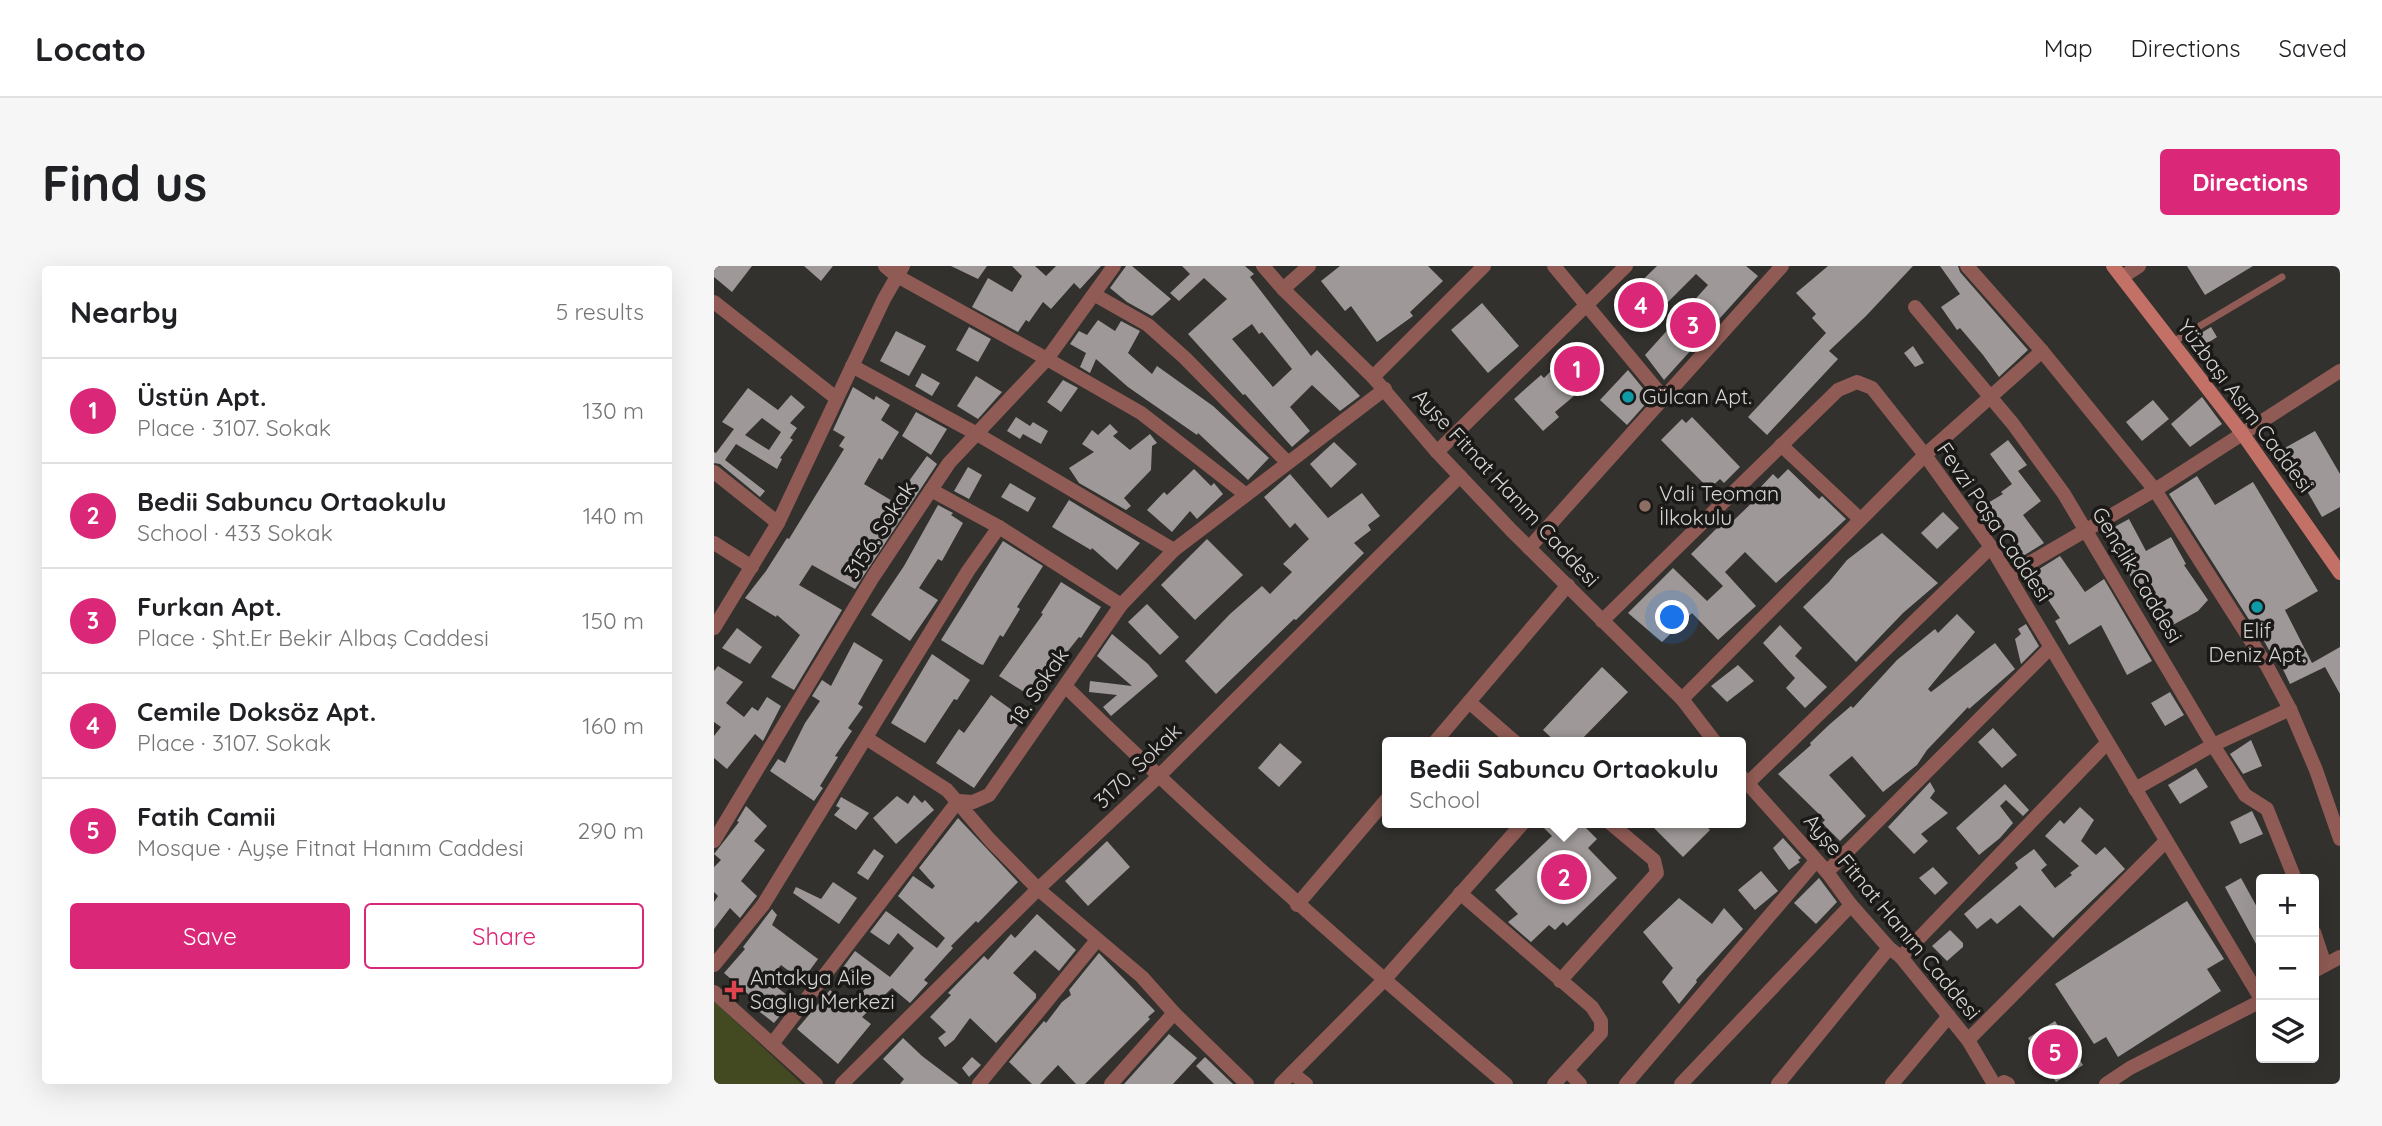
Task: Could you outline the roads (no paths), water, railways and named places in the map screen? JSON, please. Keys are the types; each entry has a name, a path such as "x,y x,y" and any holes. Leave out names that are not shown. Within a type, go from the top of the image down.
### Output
{"main road":[{"name":"Yüzbaşı Asım Caddesi","path":"2117,272 2242,433 2340,573"}],"street":[{"path":"885,266 900,271 1141,413 1245,494"},
{"name":"3156. Sokak","path":"714,841 866,588 949,463 1047,359 1114,266"},
{"name":"Ayşe Fitnat Hanım Caddesi","path":"1263,266 1373,377 1437,452 1529,548 1682,699 1711,737"},
{"path":"1283,289 1309,266"},
{"path":"1373,377 1483,266"},
{"path":"1554,266 1663,397"},
{"path":"1437,452 1626,266"},
{"path":"1968,266 2042,351 2155,490 2267,666 2290,709 2316,770 2340,839"},
{"path":"2117,272 2139,266"},
{"path":"1529,548 1779,267"},
{"path":"714,628 778,523 836,398 900,271"},
{"path":"1094,295 1148,325 1185,358 1287,462"},
{"path":"714,302 836,398"},
{"name":"Gençlik Caddesi","path":"1915,307 1990,397 2064,494 2245,795 2267,809 2293,874"},
{"path":"1682,699 1926,455 2042,351"},
{"path":"852,366 977,433 1174,550"},
{"path":"2009,575 2155,490 2340,371"},
{"name":"Fevzi Paşa Caddesi","path":"1602,621 1838,390 1857,382 1872,388 1926,455 2009,575 2256,992"},
{"name":"18. Sokak","path":"958,800 973,802 989,795 1121,606 1174,550 1384,389"},
{"path":"1781,445 1860,519"},
{"path":"714,472 778,523"},
{"name":"3170. Sokak","path":"842,1084 1038,889 1158,777 1460,476"},
{"path":"931,490 999,527 1121,606"},
{"path":"714,965 763,905 968,571 999,527"},
{"path":"714,543 752,567"},
{"path":"1746,778 1991,547"},
{"path":"1439,737 1568,585"},
{"path":"1827,872 2050,648"},
{"path":"1065,686 1158,777 1297,905 1506,1084"},
{"path":"1469,702 1509,737"},
{"path":"2135,789 2213,745 2290,709"},
{"path":"866,738 947,790 958,800 990,840 1038,889 1142,977 1237,1081"},
{"path":"1901,957 2107,743"},
{"name":"Ayşe Fitnat Hanım Caddesi","path":"1746,782 1827,872 1850,905 1889,948 1901,957 1968,1040 1978,1057 2003,1083"},
{"path":"772,1044 958,800"},
{"path":"1297,905 1382,805"},
{"path":"1306,1084 1287,1079 1384,981 1518,828"},
{"path":"1560,981 1657,873 1654,860 1616,828"},
{"path":"1968,1040 2166,841"},
{"path":"1626,1084 1815,861"},
{"path":"1460,892 1592,1007 1601,1021 1601,1033 1554,1084"},
{"path":"1681,1084 1850,905"},
{"path":"2315,937 2320,968 2340,957"},
{"path":"979,1084 1097,940"},
{"path":"1778,1084 1889,948"},
{"path":"714,992 816,1084"},
{"path":"2110,1083 2130,1068 2256,1003"},
{"path":"1111,1084 1174,1013"},
{"path":"1892,1084 1949,1016"},
{"path":"1568,1071 1580,1084"}],"lane":[{"path":"2172,343 2282,277"}],"place":[{"name":"Cemile Doksöz Apt.","path":"1641,305"},
{"name":"Furkan Apt.","path":"1693,325"},
{"name":"Üstün Apt.","path":"1577,369"},
{"name":"Gülcan Apt.","path":"1628,397"},
{"name":"Vali Teoman İlkokulu","path":"1645,506"},
{"name":"Elif Deniz Apt.","path":"2257,607"},
{"name":"Bedii Sabuncu Ortaokulu","path":"1564,877"},
{"name":"Antakya Aile Saglıgı Merkezi","path":"734,990"},
{"name":"Fatih Camii","path":"2055,1052"}]}
